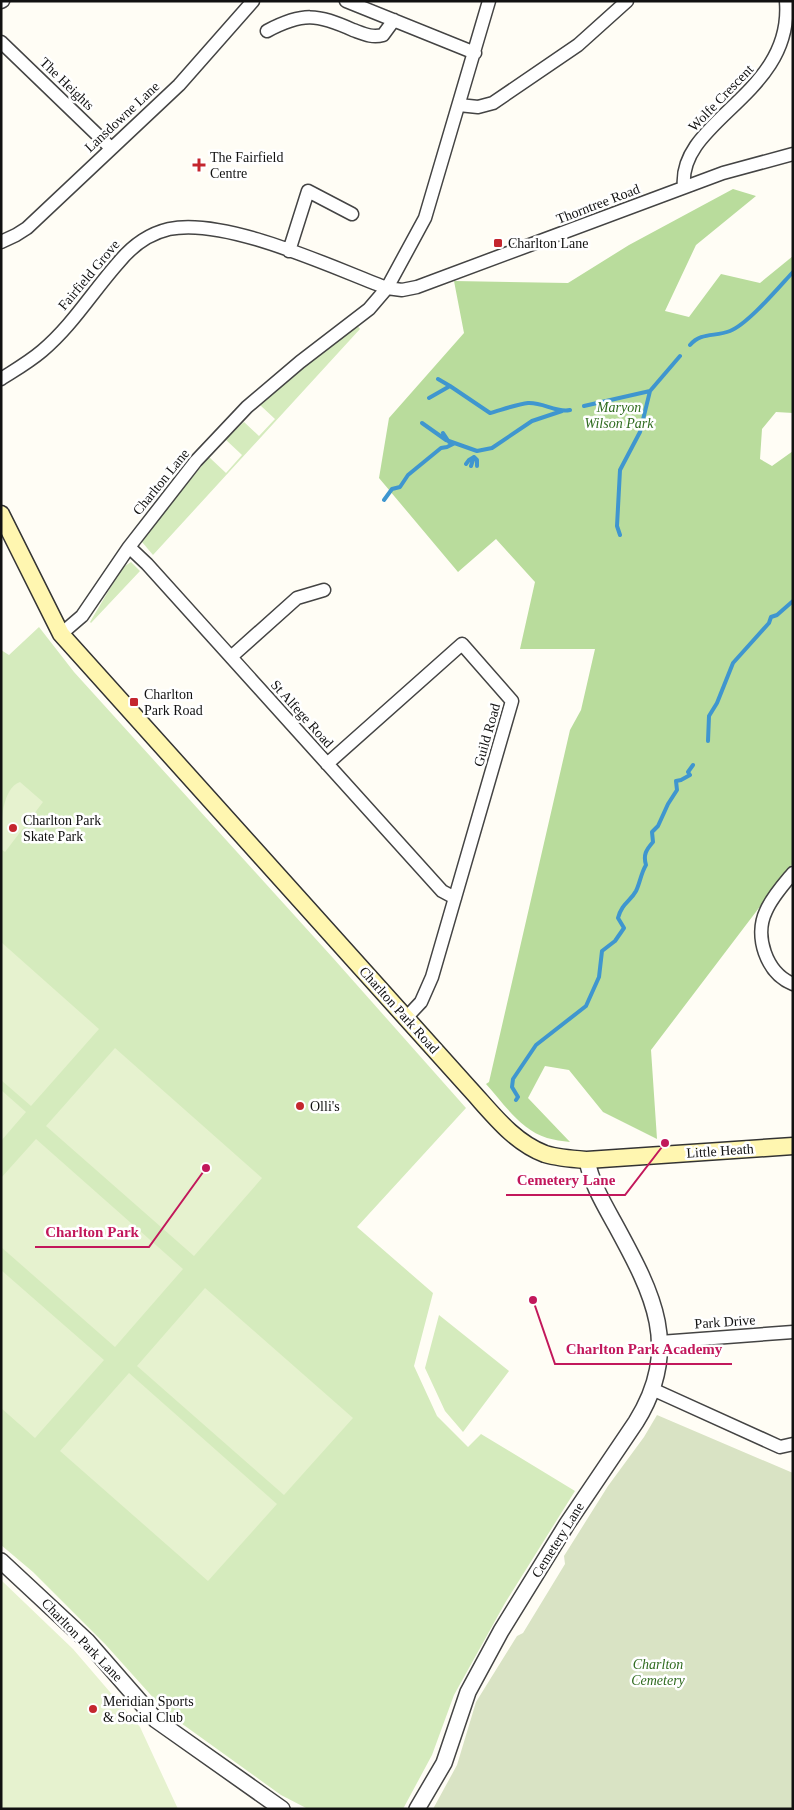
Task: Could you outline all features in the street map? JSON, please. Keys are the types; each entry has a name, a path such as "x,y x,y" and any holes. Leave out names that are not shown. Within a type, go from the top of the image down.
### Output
{"main road":[{"name":"Charlton Park Road","path":"1,514 61,634 507,1130 519,1140 545,1154 588,1160"},
{"name":"Little Heath","path":"588,1160 793,1146"}],"street":[{"name":"Lansdowne Lane","path":"1,242 16,236 26,228 179,85 253,1"},
{"path":"346,1 475,53"},
{"name":"Charlton Lane","path":"61,634 82,616 129,547 196,461 248,408 300,362 370,309 387,288 425,218 489,1"},
{"path":"459,105 478,108 493,103 578,45 627,1"},
{"name":"Wolfe Crescent","path":"684,188 683,175 687,163 698,144 744,100 780,53 788,27 786,1"},
{"path":"267,31 294,19 310,16 323,18 373,38 383,35 394,20"},
{"name":"The Heights","path":"1,42 111,148"},
{"name":"Thorntree Road","path":"387,288 402,290 416,287 684,188 758,162 793,154"},
{"path":"289,251 308,191 352,214"},
{"name":"Fairfield Grove","path":"1,379 26,364 43,350 59,334 119,261 136,245 152,235 170,229 208,227 241,235 387,288"},
{"name":"St Alfege Road","path":"129,547 147,564 442,891 455,898"},
{"path":"232,658 297,598 324,590"},
{"name":"Guild Road","path":"327,764 462,644 512,701 426,993 417,1008 406,1018"},
{"path":"793,873 770,902 764,913 761,936 768,960 776,971 793,984"},
{"name":"Cemetery Lane","path":"417,1809 444,1763 468,1692 501,1631 567,1524 636,1422 652,1389 658,1364 660,1342 657,1317 650,1292 605,1206 589,1170 588,1160"},
{"name":"Park Drive","path":"660,1342 793,1332"},
{"path":"652,1389 780,1447 793,1444"},
{"name":"Charlton Park Lane","path":"1,1561 87,1641 156,1720 282,1809"}],"green space":[{"name":"Maryon Wilson Park","path":"733,189 756,196 696,245 665,311 689,317 721,274 760,283 793,256 793,413 776,412 762,429 760,459 772,466 793,451 793,863 651,1050 657,1139 603,1112 569,1070 545,1066 528,1098 570,1142 555,1140 529,1129 506,1108 486,1084 489,1082 570,730 581,710 595,649 520,649 535,582 496,539 458,572 379,478 389,418 464,333 454,281 568,283 629,245"},
{"path":"357,325 360,329 153,555 142,542 144,536 209,457 226,473 242,455 225,439 244,422 259,436 275,419 260,405"},
{"path":"131,562 140,571 91,623 122,568"},
{"path":"39,627 74,672 466,1108 357,1227 433,1293 414,1366 437,1416 468,1447 481,1434 575,1491 505,1603 454,1695 432,1755 403,1809 308,1809 281,1795 167,1713 105,1644 33,1572 1,1545 1,650 9,655"},
{"name":"Charlton Park Skate Park","path":"20,782 43,802 5,852 1,849 1,832 5,801 13,786"},
{"path":"1,942 99,1029 31,1106 1,1080"},
{"path":"115,1048 262,1178 194,1256 46,1126"},
{"path":"1,1090 26,1112 1,1141"},
{"path":"36,1139 183,1269 115,1347 1,1247 1,1178"},
{"path":"1,1270 104,1360 35,1438 1,1408"},
{"path":"205,1288 353,1418 284,1495 137,1366"},
{"path":"439,1315 509,1371 463,1432 445,1411 425,1368"},
{"path":"129,1373 277,1504 208,1581 60,1451"},
{"name":"Charlton Cemetery","path":"657,1415 793,1473 793,1809 433,1809 457,1765 476,1702 517,1636 523,1633 565,1564 564,1556 608,1486 644,1437"},
{"path":"1,1580 73,1649 140,1727 178,1809 1,1809"}],"waterway":[{"path":"690,345 699,338 724,333 737,327 763,304 793,272"},
{"path":"584,406 650,391 680,356"},
{"path":"438,379 450,386"},
{"path":"429,398 450,386 490,413 528,403 565,411 570,410"},
{"path":"620,535 617,526 620,470 640,432 650,391"},
{"path":"422,423 446,440 477,451 492,448 532,421 562,411"},
{"path":"443,433 449,442"},
{"path":"384,500 392,489 400,487 408,475 441,448 453,444"},
{"path":"466,464 474,457 477,460 477,466"},
{"path":"471,466 474,457"},
{"path":"708,741 709,716 717,703 733,663 769,623 771,617 777,615 793,601"},
{"path":"516,1100 518,1097 512,1087 513,1079 536,1045 586,1006 599,977 602,951 615,941 624,928 618,918 637,888 646,865 646,853 653,842 652,832 658,826 677,790 676,781 690,775 688,772 693,765"}],"place":[{"name":"The Fairfield Centre","path":"199,165"},
{"name":"Charlton Lane","path":"498,243"},
{"name":"Charlton Park Road","path":"134,702"},
{"name":"Charlton Park Skate Park","path":"13,828"},
{"name":"Olli's","path":"300,1106"},
{"name":"Cemetery Lane","path":"665,1143"},
{"name":"Charlton Park","path":"206,1168"},
{"name":"Charlton Park Academy","path":"533,1300"},
{"name":"Meridian Sports & Social Club","path":"93,1709"}]}
